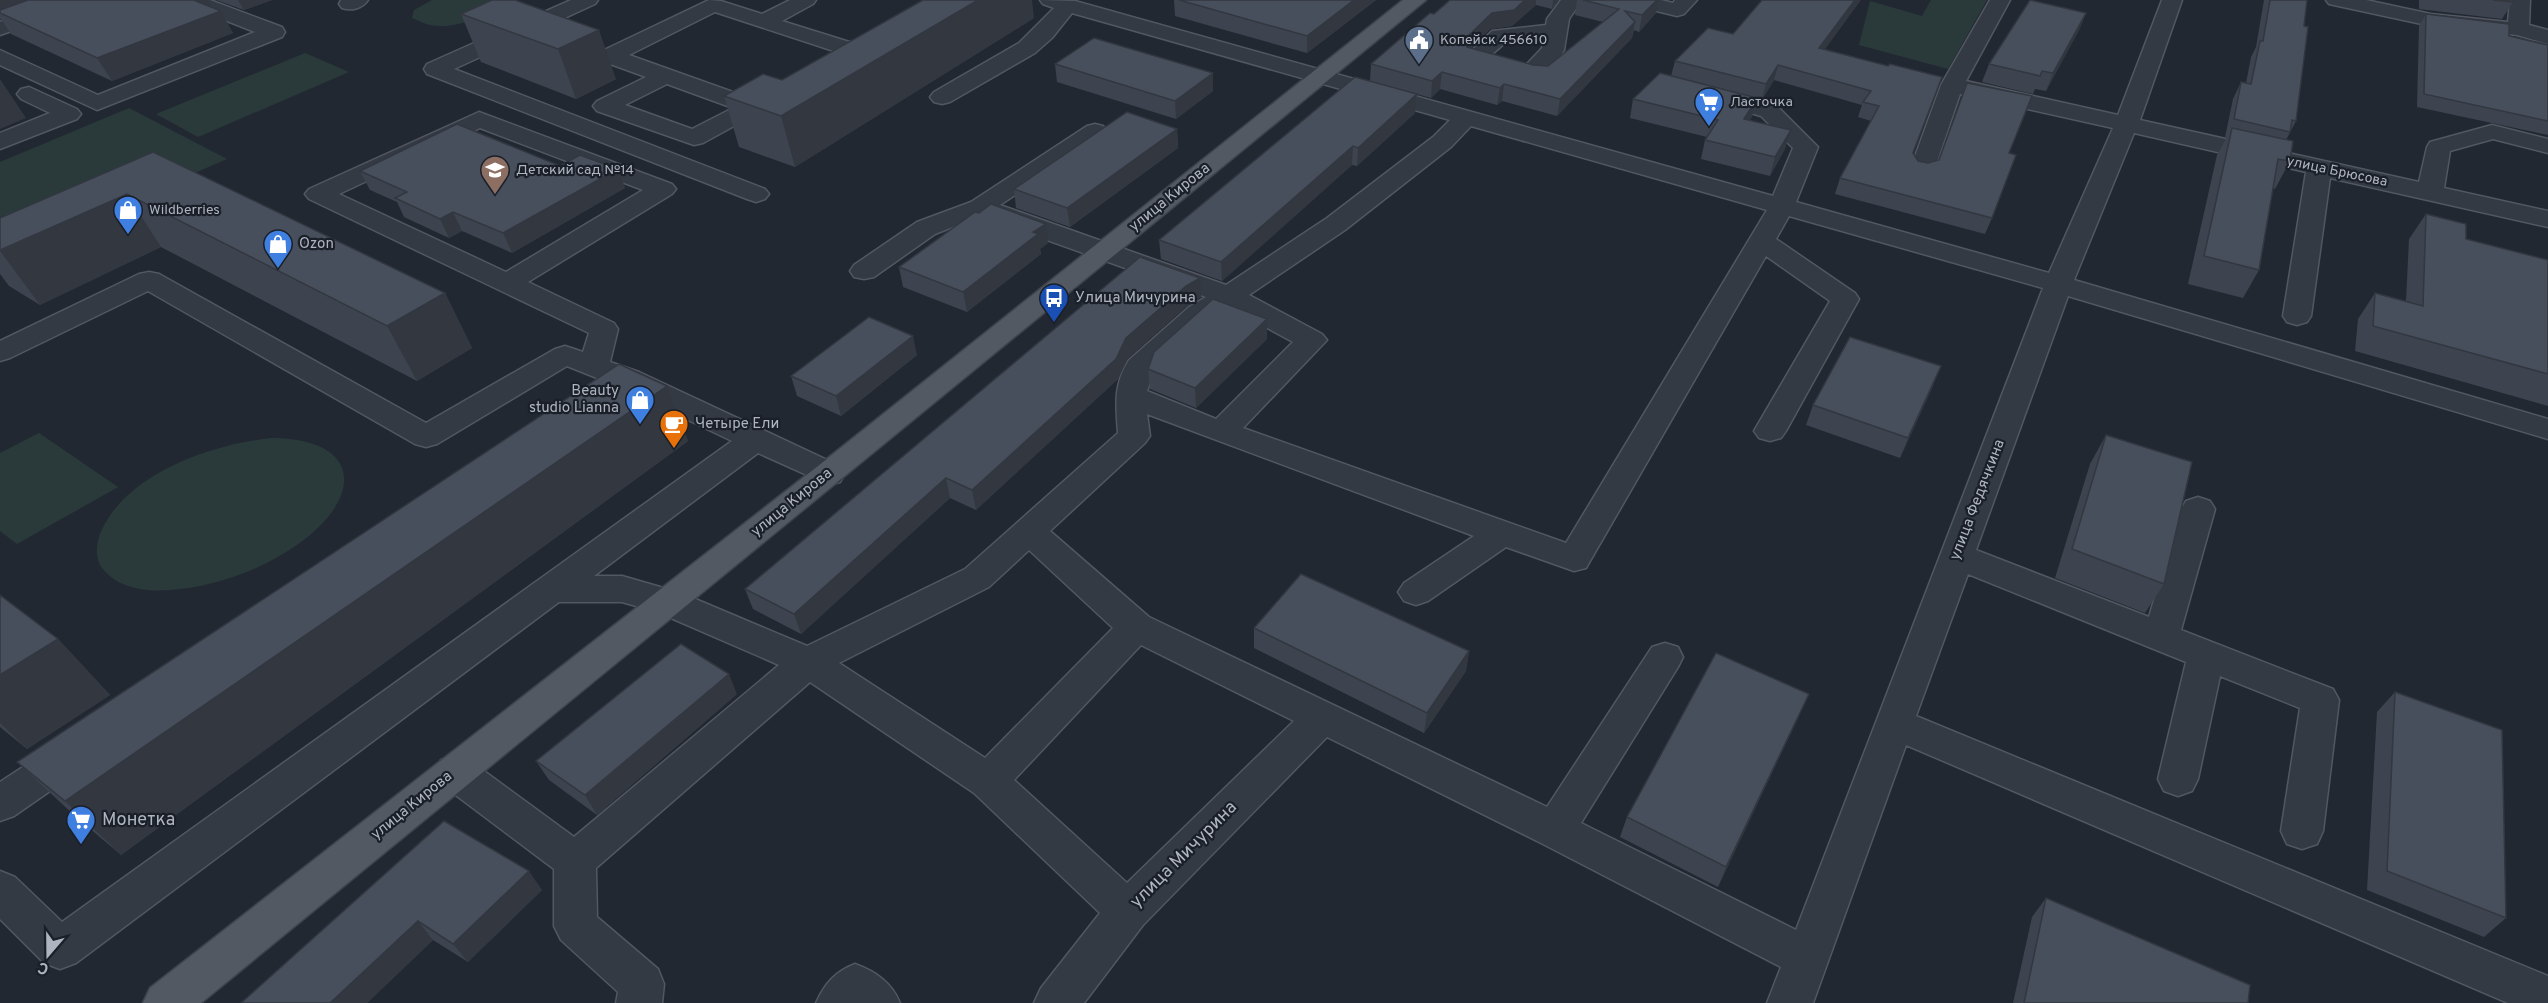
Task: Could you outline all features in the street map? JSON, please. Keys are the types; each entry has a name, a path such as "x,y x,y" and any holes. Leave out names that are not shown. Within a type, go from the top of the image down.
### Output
{"main road":[{"name":"улица Кирова","path":"166,1003 829,474 1416,0"}],"street":[{"path":"0,29 81,0"},
{"path":"0,57 97,103 274,32 191,0"},
{"path":"588,0 435,69 756,194"},
{"path":"764,22 806,0"},
{"path":"1557,31 1558,19 1572,0"},
{"path":"1635,0 1677,10 1687,0"},
{"path":"1922,170 1952,85 2000,0"},
{"name":"улица Федячкина","path":"1790,1003 2059,284 2126,125 2172,0"},
{"path":"2336,0 2431,21 2518,29 2548,37"},
{"path":"2518,29 2520,0"},
{"path":"942,97 1027,48 1044,33 1059,3 2059,284 2548,429"},
{"path":"787,100 767,112 610,56 714,5 867,55 837,72"},
{"path":"665,76 605,106 694,138 752,107"},
{"path":"0,78 69,114 0,142"},
{"name":"улица Брюсова","path":"1952,85 2548,219"},
{"path":"1130,396 1221,432 1574,559 1762,241 1781,207 1806,147 1769,111 1689,90"},
{"path":"575,861 808,663 977,578 1134,436 1130,396 1140,367 1199,313 1229,296 1336,224 1442,142 1465,118"},
{"path":"507,283 663,189 479,119 318,194 603,329 596,382"},
{"path":"864,271 926,228 980,207 1095,130"},
{"path":"2430,193 2439,147 2492,132 2548,146"},
{"path":"2297,315 2319,169"},
{"path":"980,207 1229,296 1312,340 1221,432"},
{"path":"1762,241 1845,299 1770,431"},
{"path":"0,324 12,346 149,280 426,437 565,355 596,382 628,379 829,474"},
{"path":"0,890 60,949 756,439"},
{"path":"2161,637 2198,509"},
{"path":"1029,531 1136,627 1555,830 1806,957"},
{"path":"1416,592 1502,533"},
{"path":"1957,556 2320,700 2302,831"},
{"path":"552,589 622,589 668,602 808,663 988,781 1128,911"},
{"path":"988,781 1136,627"},
{"path":"2178,779 2206,654"},
{"path":"1555,830 1665,657"},
{"name":"улица Мичурина","path":"1057,1003 1128,911 1322,718"},
{"path":"1894,723 2548,998"},
{"path":"0,804 96,739"},
{"path":"455,772 575,861"},
{"path":"575,861 576,926 642,984 639,1003"},
{"path":"839,1003 855,985 877,1003"}],"shaded area":[{"path":"432,0 516,0 474,19 452,25 430,25 412,18 414,10"},
{"path":"1931,0 1987,0 1948,69 1859,45 1870,1 1922,16"},
{"path":"305,53 349,72 198,137 156,114"},
{"path":"129,108 227,159 0,258 0,162"},
{"path":"39,433 118,487 17,544 0,531 0,453"},
{"path":"272,438 302,441 324,449 338,460 344,475 342,491 334,509 319,527 297,545 252,570 220,581 186,588 160,590 124,585 103,569 97,552 100,534 112,513 149,479 198,455 248,441"}],"building":[{"path":"28,0 199,0 196,1 221,11 97,58 0,13 0,10"},
{"path":"492,0 515,0 599,30 558,49 461,14"},
{"path":"923,0 978,0 781,116 724,96 763,74 782,80"},
{"path":"1179,0 1354,0 1307,36"},
{"path":"1450,0 1525,0 1514,10 1492,13 1464,40 1467,47 1533,65 1548,66 1619,9 1583,0 1657,0 1642,15 1625,11 1635,22 1560,99 1504,84 1500,88 1442,72 1432,81 1371,64 1430,13 1434,14"},
{"path":"1762,0 1855,0 1819,48 1942,77 1913,153 1918,161 1928,163 1939,160 1967,83 2032,96 2009,153 2016,155 1992,218 1840,178 1879,106 1863,102 1871,91 1778,65 1766,84 1675,61 1708,28 1733,34"},
{"path":"2030,0 2086,13 2053,73 2042,71 2040,76 1989,64"},
{"path":"2270,0 2307,0 2304,26 2308,27 2296,121 2292,120 2290,132 2234,119 2241,82 2251,84 2260,41 2263,41"},
{"path":"2426,14 2509,24 2509,36 2548,45 2548,121 2424,94"},
{"path":"1094,38 1213,73 1175,101 1055,64"},
{"path":"1660,73 1757,98 1744,119 1791,130 1775,157 1705,140 1718,120 1633,99"},
{"path":"1355,77 1417,94 1358,148 1353,146 1221,262 1159,240"},
{"path":"1127,112 1177,129 1067,208 1014,189"},
{"path":"457,124 560,166 580,155 618,169 503,233 453,212 440,219 395,198 407,192 360,171"},
{"path":"2232,128 2293,141 2290,161 2278,159 2259,270 2204,256"},
{"path":"153,152 445,293 387,326 127,194 0,250 0,218"},
{"path":"991,204 1046,224 1033,232 1038,234 963,292 899,267 975,212 979,213"},
{"path":"2426,214 2466,224 2466,239 2548,260 2548,374 2373,326 2375,293 2423,306"},
{"path":"1140,257 1200,278 1186,286 1126,338 1116,359 972,490 946,478 794,614 745,589"},
{"path":"1213,299 1267,319 1195,388 1148,369 1154,352"},
{"path":"869,317 913,336 836,396 791,376"},
{"path":"1850,337 1941,366 1908,438 1813,405"},
{"path":"619,364 667,386 65,801 17,762"},
{"path":"2106,435 2192,462 2164,584 2072,549"},
{"path":"1301,574 1469,651 1427,713 1254,628"},
{"path":"0,595 58,639 0,675"},
{"path":"681,644 729,674 585,795 536,761"},
{"path":"1716,653 1809,694 1726,867 1627,817"},
{"path":"2395,692 2502,730 2506,918 2387,871"},
{"path":"444,821 529,871 453,944 418,921 330,1003 241,1003"},
{"path":"2046,898 2250,985 2248,1003 2024,1003"}],"place":[{"name":"Копейск 456610","path":"1419,66"},
{"name":"Ласточка","path":"1709,128"},
{"name":"Детский сад №14","path":"495,196"},
{"name":"Wildberries","path":"128,236"},
{"name":"Ozon","path":"278,270"},
{"name":"Улица Мичурина","path":"1054,324"},
{"name":"Beauty studio Lianna","path":"640,426"},
{"name":"Четыре Ели","path":"674,450"},
{"name":"Монетка","path":"81,846"}]}
